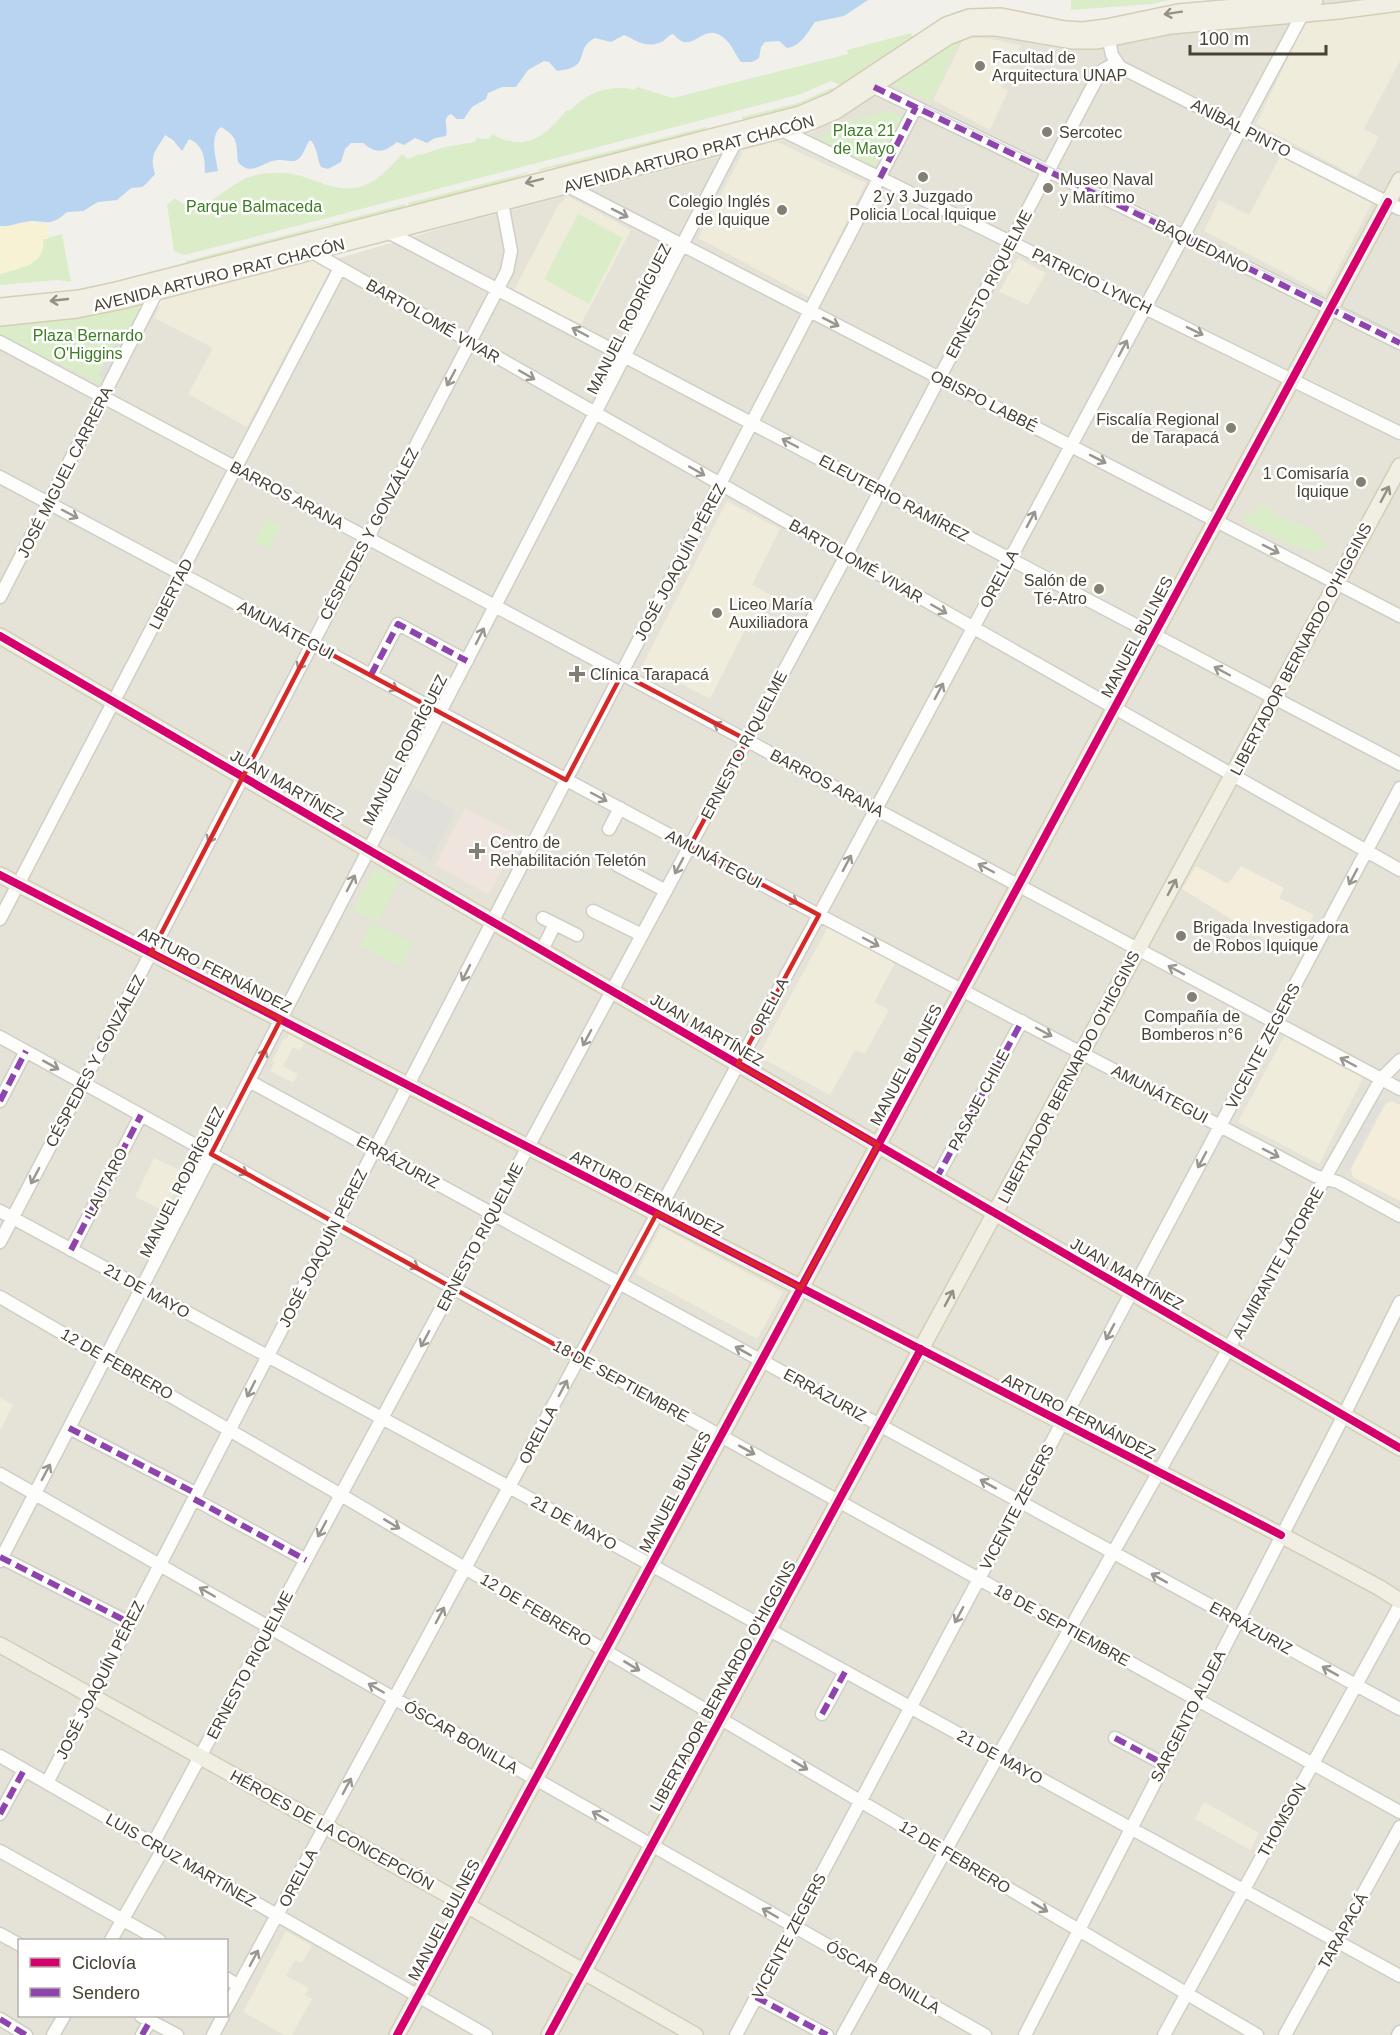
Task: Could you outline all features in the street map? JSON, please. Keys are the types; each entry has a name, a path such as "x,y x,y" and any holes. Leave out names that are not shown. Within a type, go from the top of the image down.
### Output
{"main road":[{"name":"AVENIDA ARTURO PRAT CHACÓN","path":"0,306 155,287 312,252 784,131 825,117 948,38 971,28 1003,28 1073,41 1108,33 1171,26 1306,5 1400,3"},
{"name":"AVENIDA ARTURO PRAT CHACÓN","path":"0,318 77,310 359,227 811,110 844,94 939,30 960,19 993,15 1074,30 1108,33"},
{"name":"MANUEL BULNES","path":"397,2035 1330,309 1394,206 1400,180"},
{"path":"502,203 509,187"},
{"path":"359,227 388,232"},
{"name":"LIBERTADOR BERNARDO O'HIGGINS","path":"549,2035 1400,466"},
{"name":"JUAN MARTÍNEZ","path":"0,636 1400,1448"},
{"name":"ARTURO FERNÁNDEZ","path":"0,875 1281,1535 1380,1588 1400,1603"},
{"name":"HÉROES DE LA CONCEPCIÓN","path":"0,1645 695,2035"}],"street":[{"name":"ORELLA","path":"228,2005 819,915 1306,5"},
{"path":"1108,33 1116,63"},
{"name":"ANÍBAL PINTO","path":"1116,63 1394,206"},
{"name":"ERNESTO RIQUELME","path":"112,1939 200,1756 846,556 1097,78 1103,70 1116,63"},
{"name":"BAQUEDANO","path":"874,87 1400,343"},
{"name":"JOSÉ JOAQUÍN PÉREZ","path":"47,1783 916,107"},
{"name":"PATRICIO LYNCH","path":"784,131 1400,433"},
{"name":"MANUEL RODRÍGUEZ","path":"1,1559 735,143"},
{"name":"OBISPO LABBÉ","path":"568,186 1400,616"},
{"name":"CÉSPEDES Y GONZÁLEZ","path":"0,1242 507,271 511,251 502,203"},
{"name":"ELEUTERIO RAMÍREZ","path":"388,232 1400,764"},
{"name":"BARTOLOMÉ VIVAR","path":"312,252 1400,870"},
{"name":"LIBERTAD","path":"0,919 340,268"},
{"name":"JOSÉ MIGUEL CARRERA","path":"0,597 104,397 155,287"},
{"name":"BARROS ARANA","path":"0,342 1400,1089"},
{"name":"AMUNÁTEGUI","path":"0,477 819,915 1220,1126 1325,1179 1338,1182 1400,1216"},
{"path":"370,675 398,624 466,662"},
{"name":"VICENTE ZEGERS","path":"736,2035 1400,788"},
{"path":"609,829 620,808"},
{"path":"617,865 666,891"},
{"path":"593,911 642,935"},
{"path":"542,950 549,921 577,936"},
{"name":"PASAJE CHILE","path":"936,1179 1022,1021"},
{"name":"18 DE SEPTIEMBRE","path":"0,1037 1400,1812"},
{"path":"0,1101 26,1051"},
{"name":"ALMIRANTE LATORRE","path":"843,2035 1381,1079 1400,1060"},
{"name":"ERRÁZURIZ","path":"249,1081 1400,1709"},
{"name":"LAUTARO","path":"70,1250 141,1115"},
{"name":"21 DE MAYO","path":"0,1211 509,1487 1400,1976"},
{"name":"12 DE FEBRERO","path":"0,1297 341,1495 1257,2035"},
{"name":"SARGENTO ALDEA","path":"1025,2035 1400,1302"},
{"path":"69,1428 306,1560"},
{"name":"ÓSCAR BONILLA","path":"0,1474 985,2035"},
{"path":"1,1559 130,1623"},
{"name":"THOMSON","path":"1164,2035 1400,1603"},
{"path":"822,1714 845,1672"},
{"path":"1115,1738 1164,1764"},
{"name":"LUIS CRUZ MARTÍNEZ","path":"0,1756 486,2035"},
{"path":"0,1814 24,1770"},
{"name":"TARAPACÁ","path":"1285,2035 1400,1827"},
{"path":"0,1851 156,1939"},
{"path":"0,1934 18,1945"},
{"path":"228,1979 239,1986"},
{"path":"756,1997 827,2035"},
{"path":"53,2035 63,2017"},
{"path":"213,2035 222,2017"},
{"path":"142,2035 146,2018 177,2035"},
{"path":"0,2019 26,2035"}],"highlighted area":[{"path":"312,644 566,780 622,674 747,740 690,846 819,915 738,1064 878,1145 801,1288 657,1213 579,1358 211,1154 281,1019 151,953"}],"shaded area":[{"path":"1328,0 1400,0 1400,2035 0,2035 0,330 187,302 450,226 811,133 959,36"},
{"path":"1400,8 1400,61 1364,129 1379,137 1357,177 1256,124 1305,23"},
{"name":"Facultad de Arquitectura UNAP","path":"964,37 1021,45 1001,87 1008,91 990,130 933,100"},
{"name":"Colegio Inglés de Iquique","path":"777,142 866,183 809,297 698,238 744,150"},
{"path":"1282,153 1374,199 1325,294 1204,231 1219,200 1249,215"},
{"path":"568,196 631,230 581,324 513,292 559,204"},
{"path":"1018,258 1046,273 1028,305 999,292"},
{"path":"306,259 330,270 247,427 188,394 213,348 154,318 165,298"},
{"path":"123,328 131,329 104,379 98,375"},
{"name":"Liceo María Auxiliadora","path":"727,501 780,529 752,585 773,596 754,634 745,630 710,699 643,664"},
{"path":"412,787 456,811 431,860 387,834"},
{"name":"Centro de Rehabilitación Teletón","path":"465,808 519,836 489,895 435,865"},
{"path":"1196,866 1228,884 1241,866 1284,888 1279,898 1314,915 1291,956 1182,889"},
{"path":"828,927 895,963 874,1002 889,1010 865,1054 855,1050 830,1095 758,1056"},
{"path":"290,1032 306,1040 300,1051 293,1047 283,1066 298,1074 293,1083 270,1071 274,1063 272,1061 284,1038 286,1039"},
{"path":"1286,1033 1364,1076 1319,1164 1238,1122"},
{"path":"1378,1099 1384,1102 1349,1169 1341,1168"},
{"path":"1392,1101 1400,1105 1400,1201 1353,1177 1351,1169 1386,1103"},
{"path":"154,1158 185,1172 165,1211 135,1197"},
{"path":"661,1227 783,1292 757,1339 636,1274"},
{"path":"0,1397 13,1405 0,1431"},
{"path":"1204,1802 1259,1833 1250,1850 1195,1819"},
{"path":"286,1931 312,1946 302,1963 295,1960 286,1976 309,1988 305,1995 312,1999 292,2035 284,2035 243,2012"}],"green space":[{"path":"1071,0 1170,0 1151,4 1071,10"},
{"name":"Parque Balmaceda","path":"911,33 914,40 844,87 831,81 801,94 204,250 184,255 174,251 167,205 175,198 184,204 200,205 245,179 267,173 297,175 340,188 358,187 378,178 402,154 408,159 445,147 475,142 476,138 489,139 492,134 515,142 534,139 551,127 567,110 570,111 591,94 600,91 617,88 635,90 637,87 673,98 848,54 847,50"},
{"path":"955,40 959,42 931,102 890,82"},
{"path":"832,88 836,91 807,105 743,123 742,117 798,103"},
{"name":"Plaza 21 de Mayo","path":"890,111 905,118 871,169 819,143 818,140 842,123"},
{"path":"706,127 707,132 561,169 554,167 539,171 539,169"},
{"path":"529,172 515,181 410,208 408,203"},
{"path":"405,204 406,209 335,227 331,224 311,230 308,234 187,266 186,261"},
{"path":"578,214 623,238 589,304 544,279"},
{"path":"62,234 71,282 58,280 0,285 0,274 30,265 44,244 43,239"},
{"name":"Plaza Bernardo O'Higgins","path":"138,304 141,308 101,384 0,335 0,324"},
{"path":"1264,504 1279,516 1315,532 1325,543 1326,550 1316,551 1295,546 1244,521 1244,514 1254,513"},
{"path":"266,518 281,526 269,549 254,541"},
{"path":"375,868 399,881 377,922 353,910"},
{"path":"372,923 412,943 401,966 360,946"}],"sand":[{"path":"26,222 47,224 48,239 43,239 41,255 30,264 0,274 0,226"}],"water":[{"path":"0,0 868,0 844,16 815,22 803,38 792,47 787,48 779,41 765,42 761,47 759,58 752,62 741,62 728,42 715,33 709,33 689,42 679,40 673,34 661,42 650,45 624,35 611,42 595,38 588,43 575,66 557,71 549,62 544,61 528,70 516,87 502,87 488,93 486,99 473,106 464,119 457,119 451,114 446,118 446,136 435,138 427,143 415,138 404,145 397,142 380,151 363,143 351,143 345,149 341,162 328,169 321,167 314,145 310,140 297,160 272,161 248,169 238,162 234,138 221,127 214,141 218,171 205,173 204,158 198,145 189,139 182,151 173,140 165,135 153,157 155,174 142,187 131,188 117,200 98,202 83,211 67,212 55,221 32,221 0,226"}],"tram line":[{"path":"924,106 1400,337"}],"marked path":[{"path":"874,87 1400,343"},
{"path":"880,178 916,107"},
{"path":"371,675 398,624 467,661"},
{"path":"936,1179 1022,1021"},
{"path":"0,1101 26,1051"},
{"path":"71,1250 141,1115"},
{"path":"69,1428 197,1494"},
{"path":"194,1499 306,1560"},
{"path":"0,1557 130,1623"},
{"path":"822,1714 845,1672"},
{"path":"1115,1738 1164,1764"},
{"path":"0,1814 24,1770"},
{"path":"756,1997 827,2035"},
{"path":"0,2019 26,2035"},
{"path":"142,2035 150,2021"}],"cycle path":[{"path":"397,2035 1388,202"},
{"path":"0,636 1400,1448"},
{"path":"0,875 1281,1535"},
{"path":"549,2035 921,1349"}],"place":[{"name":"Facultad de Arquitectura UNAP","path":"980,66"},
{"name":"Sercotec","path":"1047,132"},
{"name":"2 y 3 Juzgado Policia Local Iquique","path":"923,177"},
{"name":"Museo Naval y Marítimo","path":"1048,188"},
{"name":"Colegio Inglés de Iquique","path":"782,210"},
{"name":"Fiscalía Regional de Tarapacá","path":"1231,428"},
{"name":"1 Comisaría Iquique","path":"1361,482"},
{"name":"Salón de Té-Atro","path":"1099,589"},
{"name":"Liceo María Auxiliadora","path":"717,613"},
{"name":"Clínica Tarapacá","path":"577,674"},
{"name":"Centro de Rehabilitación Teletón","path":"477,851"},
{"name":"Brigada Investigadora de Robos Iquique","path":"1181,936"},
{"name":"Compañía de Bomberos n°6","path":"1192,997"}]}
